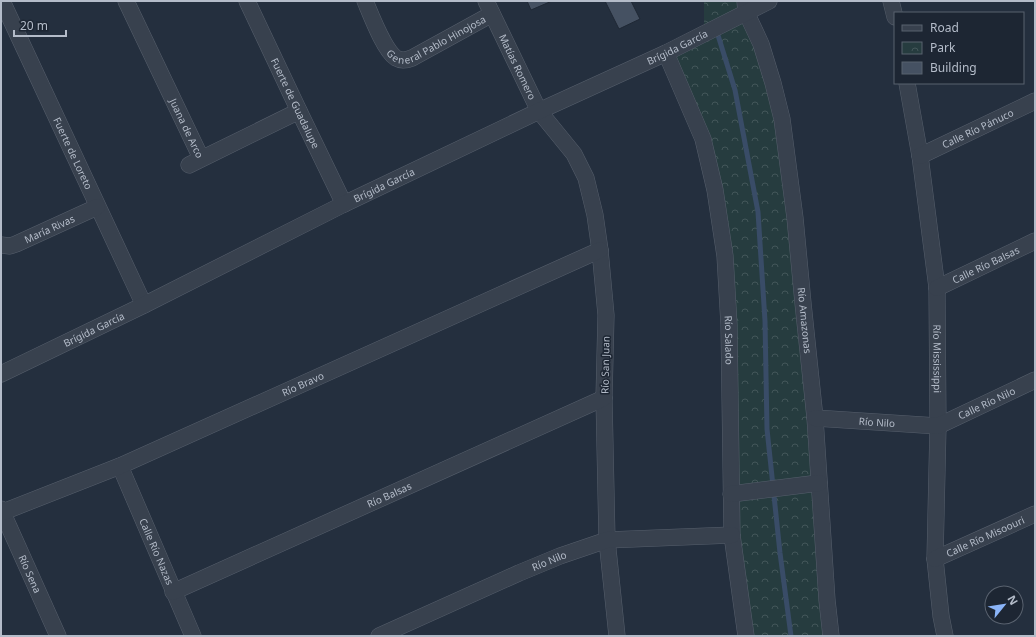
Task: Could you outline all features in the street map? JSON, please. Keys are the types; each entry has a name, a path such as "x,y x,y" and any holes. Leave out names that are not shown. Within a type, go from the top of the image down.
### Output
{"street":[{"name":"Fuerte de Loreto","path":"2,1 144,305"},
{"name":"Juana de Arco","path":"126,1 195,162 299,111"},
{"name":"Fuerte de Guadalupe","path":"247,1 344,204"},
{"name":"General Pablo Hinojosa","path":"364,1 386,46 397,59 400,60 412,58 489,8"},
{"name":"Brígida García","path":"1,374 144,305 344,204 539,111 666,54 746,6 769,1"},
{"path":"891,1 894,13"},
{"name":"Río Amazonas","path":"746,6 761,44 782,119 795,218 802,303 815,418 827,600 831,636"},
{"name":"Matías Romero","path":"489,8 539,111"},
{"name":"Río Salado","path":"666,54 703,139 715,190 725,256 729,326 732,535 746,636"},
{"name":"Río Mississippi","path":"907,84 920,156 937,288 938,426 935,559 941,616 945,636"},
{"name":"Calle Río Pánuco","path":"920,156 1035,101"},
{"name":"Río San Juan","path":"539,111 574,154 586,178 595,215 606,315 604,398 607,540 617,636"},
{"name":"María Rivas","path":"1,245 10,246 16,244 97,207"},
{"name":"Calle Río Balsas","path":"937,288 1035,242"},
{"name":"Río Bravo","path":"2,510 120,466 600,250"},
{"name":"Calle Río Nilo","path":"938,426 1035,380"},
{"name":"Río Balsas","path":"173,592 604,398"},
{"name":"Río Nilo","path":"815,418 938,426"},
{"name":"Calle Río Nazas","path":"120,466 192,636"},
{"path":"731,494 819,483"},
{"name":"Río Sena","path":"2,510 58,636"},
{"name":"Calle Río Misoouri","path":"935,559 1035,514"},
{"name":"Río Nilo","path":"380,636 533,567 607,540 732,535"}],"green space":[{"path":"704,1 746,1 773,83 832,636 746,636 715,190 666,53 704,34"}],"building":[{"path":"527,1 552,1 531,10"},
{"path":"605,1 631,1 640,19 619,29"}],"waterway":[{"path":"717,32 735,90 758,212 765,321 767,429 780,553 791,636"}]}
